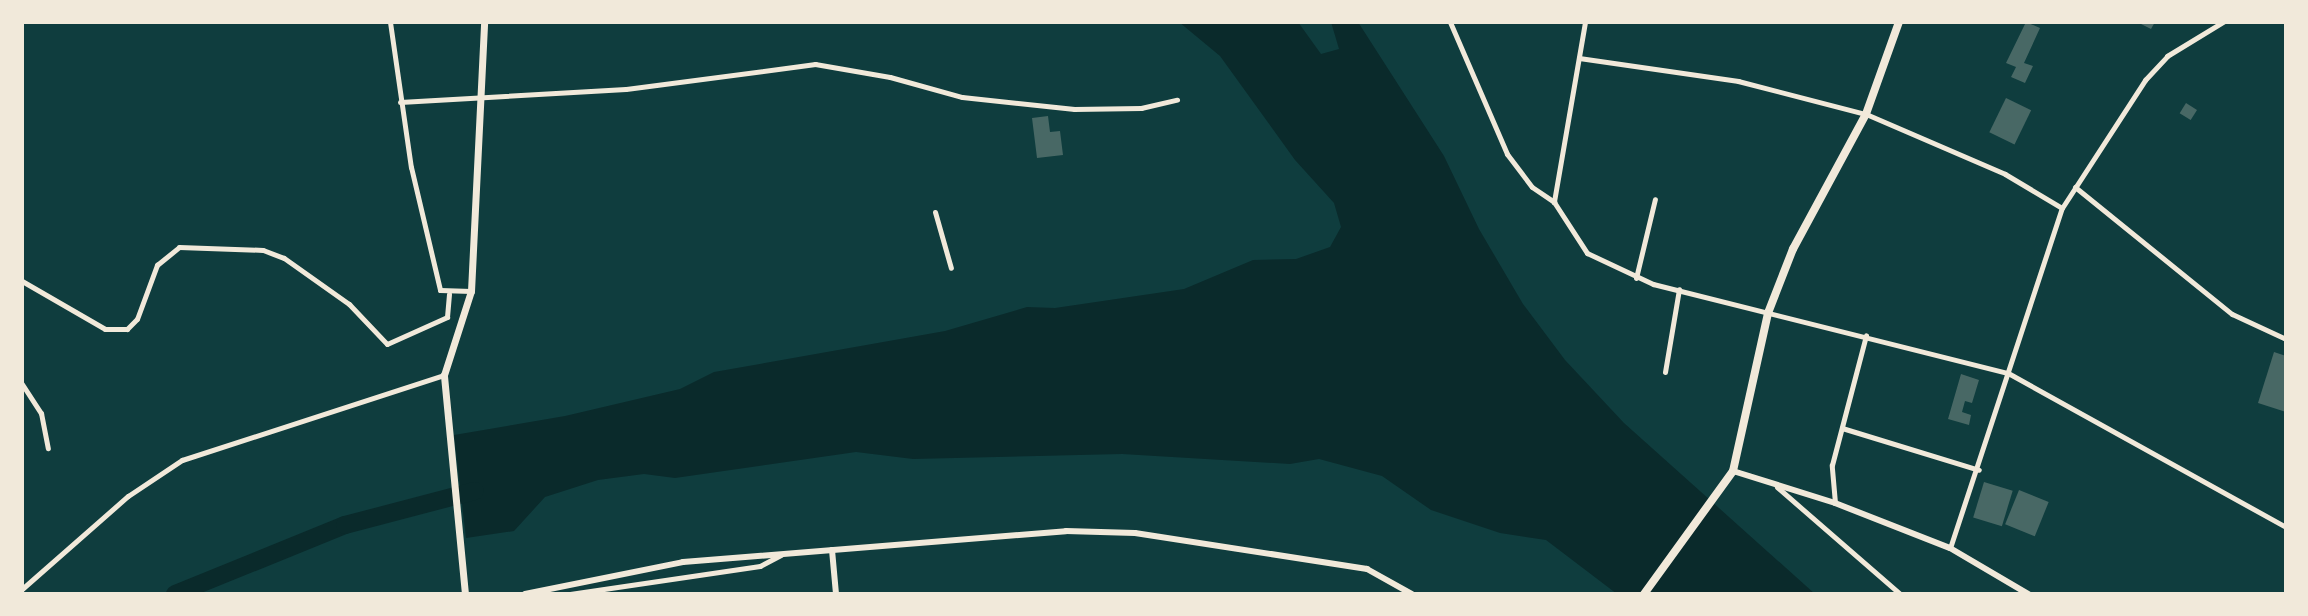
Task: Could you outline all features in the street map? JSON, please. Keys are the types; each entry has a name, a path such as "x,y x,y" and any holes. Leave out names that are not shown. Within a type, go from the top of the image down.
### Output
{"highway":[{"path":"1644,594 1733,471 1768,313 1793,249 1866,114 1899,22"}],"main road":[{"path":"465,594 444,375 471,291 484,22"}],"street":[{"path":"390,22 400,102 440,290 449,294 471,291"},
{"path":"1450,22 1507,154 1532,187 1554,202 1587,253 1636,278 2008,373 2286,527"},
{"path":"1554,202 1585,22"},
{"path":"1950,548 1979,470 2062,208 2145,80 2167,56 2223,22"},
{"path":"1579,58 1738,81 1866,114 2005,174 2062,208"},
{"path":"400,102 626,89 815,64 890,77 962,97 1074,109 1141,108 1177,100"},
{"path":"2075,187 2232,314 2286,339"},
{"path":"1636,278 1655,199"},
{"path":"935,212 951,268"},
{"path":"22,281 105,329 127,329 137,319 157,265 179,247 263,250 284,258 338,295 387,344 447,317 449,294"},
{"path":"1665,372 1679,289"},
{"path":"1835,503 1832,465 1866,335"},
{"path":"22,589 128,496 182,460 444,375"},
{"path":"22,384 41,413 48,448"},
{"path":"1842,428 1979,470"},
{"path":"1733,471 1835,503 1950,548 2028,594"},
{"path":"1777,487 1900,594"},
{"path":"525,594 683,562 1019,533 1135,533 1367,569 1412,594"},
{"path":"832,550 836,594"},
{"path":"570,594 760,566 785,553"}],"water":[{"path":"1179,22 1298,22 1321,54 1339,49 1331,22 1358,22 1444,156 1479,229 1523,304 1565,360 1624,423 1815,594 1617,594 1546,540 1500,533 1431,510 1382,476 1319,459 1290,464 1122,454 913,459 856,452 675,478 644,474 598,480 545,497 514,531 466,538 454,435 565,416 680,389 714,372 945,331 1027,307 1055,308 1184,289 1253,260 1296,259 1330,247 1341,227 1334,203 1295,160 1220,56"}],"building":[{"path":"2026,22 2040,28 2024,63 2033,66 2025,83 2011,77 2016,67 2006,63"},
{"path":"2137,22 2155,22 2151,29"},
{"path":"2006,98 2031,110 2015,144 1989,132"},
{"path":"2186,103 2197,110 2191,120 2180,113"},
{"path":"1048,116 1050,132 1060,131 1063,155 1037,158 1032,118"},
{"path":"2274,352 2286,356 2286,412 2258,403"},
{"path":"1961,374 1979,380 1972,403 1965,401 1962,412 1971,415 1969,425 1948,419"},
{"path":"1984,482 2013,491 2002,526 1973,517"},
{"path":"2019,490 2049,502 2035,536 2005,524"}],"waterway":[{"path":"175,594 345,525 475,491"}]}
